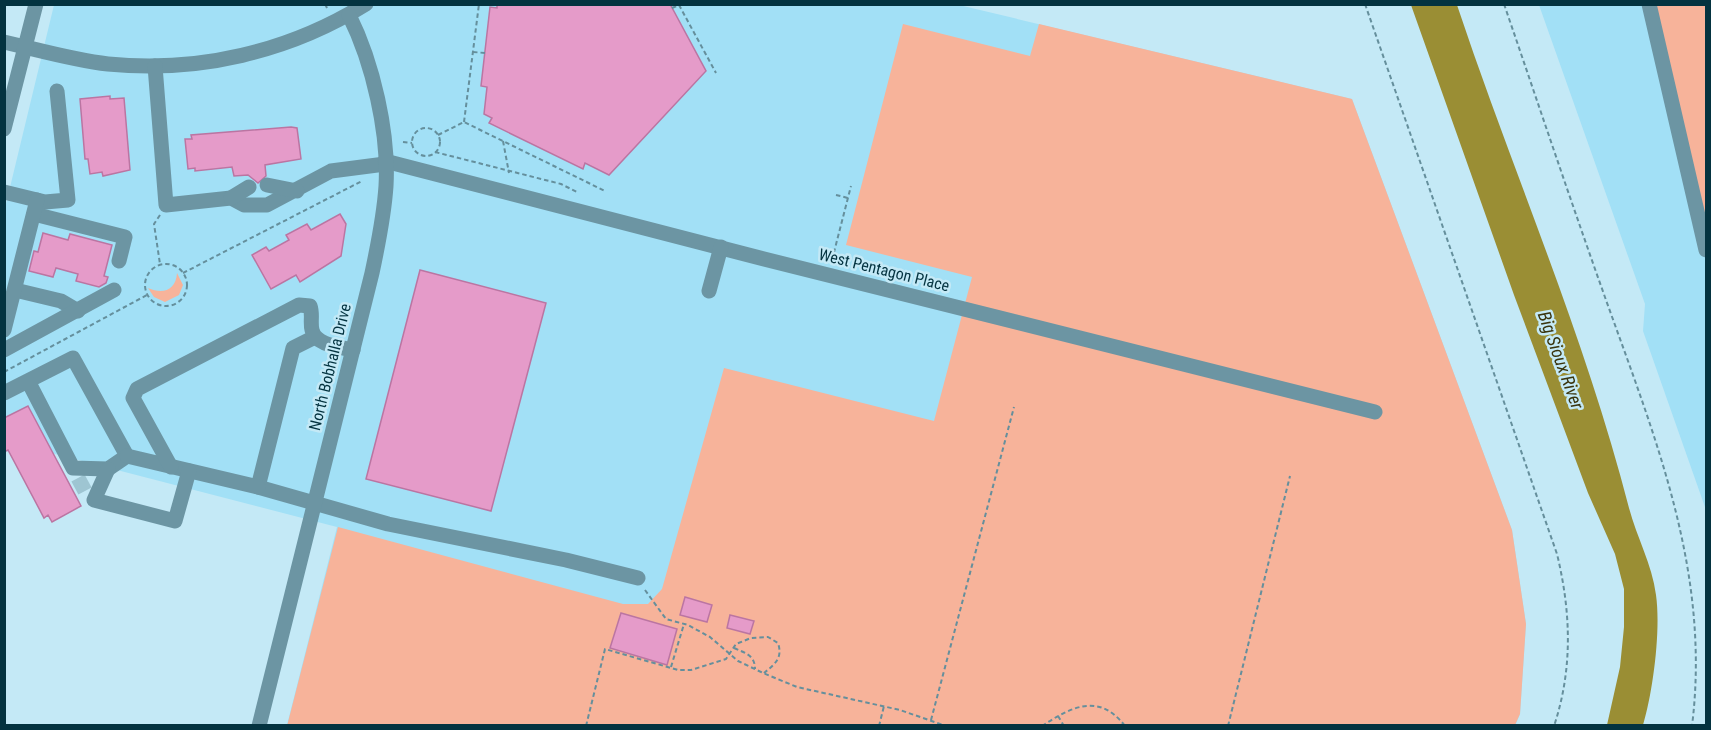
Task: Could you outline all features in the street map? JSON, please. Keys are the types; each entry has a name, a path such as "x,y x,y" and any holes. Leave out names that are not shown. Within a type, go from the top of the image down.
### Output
{"street":[{"path":"4,129 36,4"},
{"path":"4,42 92,62 155,66 200,63 258,53 314,34 366,4"},
{"path":"1649,4 1707,250"},
{"name":"North Bobhalla Drive","path":"259,726 381,231 385,162 370,69 349,15"},
{"path":"155,66 166,205 231,198 249,187"},
{"path":"36,207 68,200 57,91"},
{"path":"231,198 244,205 259,206 279,201 331,171 385,162"},
{"name":"West Pentagon Place","path":"385,162 1375,412"},
{"path":"267,185 297,191"},
{"path":"4,192 36,207 125,237 119,261"},
{"path":"4,330 36,207"},
{"path":"709,291 721,247"},
{"path":"15,290 62,301 78,311"},
{"path":"4,350 114,290"},
{"path":"171,467 133,398 137,390 299,305 310,306 312,310 315,337"},
{"path":"258,487 293,348 315,337 353,350"},
{"path":"4,393 73,358 127,456 258,487 388,524 566,560 638,578"},
{"path":"28,381 82,484 175,521 189,471"},
{"path":"82,484 108,470 127,456"},
{"path":"82,484 108,470"}],"path":[{"path":"464,122 478,4"},
{"path":"1365,4 1557,554 1567,602 1569,650 1566,675 1554,726"},
{"path":"1503,4 1680,508"},
{"path":"672,8 679,5 716,73"},
{"path":"473,52 485,53"},
{"path":"438,135 464,122"},
{"path":"464,122 605,191"},
{"path":"404,142 412,143 420,154 429,155 435,152 440,143 438,135 432,129 423,129 415,134 412,143"},
{"path":"503,141 509,172"},
{"path":"435,152 561,184 577,192"},
{"path":"183,273 368,178"},
{"path":"832,260 851,186"},
{"path":"836,195 848,198"},
{"path":"160,264 154,224 166,205"},
{"path":"160,264 172,265 183,273 187,286 177,303 163,306 151,300 147,295 145,288 147,274 160,264"},
{"path":"4,372 147,295"},
{"path":"930,721 1014,407"},
{"path":"1228,726 1290,476"},
{"path":"638,578 666,619 684,624 710,637 731,654 763,673 797,687 884,706 946,726"},
{"path":"670,668 684,624"},
{"path":"1692,726 1697,692 1700,628"},
{"path":"586,726 605,649 670,668 700,669 726,659 736,644 761,636 778,643 778,660 763,673"},
{"path":"734,648 752,656 755,669"},
{"path":"879,726 884,706"},
{"path":"1042,726 1077,706 1098,706 1118,717 1125,726"},
{"path":"1058,716 1064,726"}],"shaded area":[{"path":"54,5 959,5 1352,99 1512,530 1526,624 1520,714 1515,726 287,725 337,527 5,441 5,208"},
{"path":"1539,5 1706,5 1706,510 1643,331 1645,304"},
{"path":"1655,5 1706,5 1706,224"},
{"path":"903,24 1030,56 1039,24 1352,99 1512,530 1526,624 1520,714 1515,725 287,726 338,527 623,604 648,604 662,589 724,368 934,421 972,277 846,245"},
{"path":"177,273 183,285 179,295 165,302 154,297 148,288 159,291 168,290 174,284"}],"water":[{"name":"Big Sioux River","path":"1411,5 1457,5 1591,380 1656,595 1655,661 1643,725 1607,725 1620,667 1624,627 1624,589 1615,554 1588,493 1514,295"}],"building":[{"path":"497,4 670,4 706,71 609,175 585,163 583,169 489,123 492,118 484,114 487,87 481,86 490,7 497,8"},
{"path":"110,96 110,99 124,98 130,170 103,176 102,172 90,174 88,159 85,159 80,99"},
{"path":"297,128 301,159 265,165 266,176 258,183 248,175 234,176 232,167 195,171 195,168 188,169 185,139 192,139 191,135"},
{"path":"340,214 346,224 341,256 300,282 296,275 271,289 252,255 266,247 269,251 289,240 286,235 307,224 311,230"},
{"path":"43,233 68,240 70,234 112,245 104,276 108,277 106,283 99,287 76,281 78,274 56,268 53,277 29,271 34,251 38,252"},
{"path":"420,270 546,303 491,511 366,479"},
{"path":"28,406 81,506 52,522 48,515 44,518 8,450 4,452 4,418"},
{"path":"685,597 712,605 707,622 680,615"},
{"path":"621,613 677,629 667,665 610,648"},
{"path":"730,615 754,621 750,634 727,628"}],"tunnel":[{"path":"78,478 85,491"}]}
